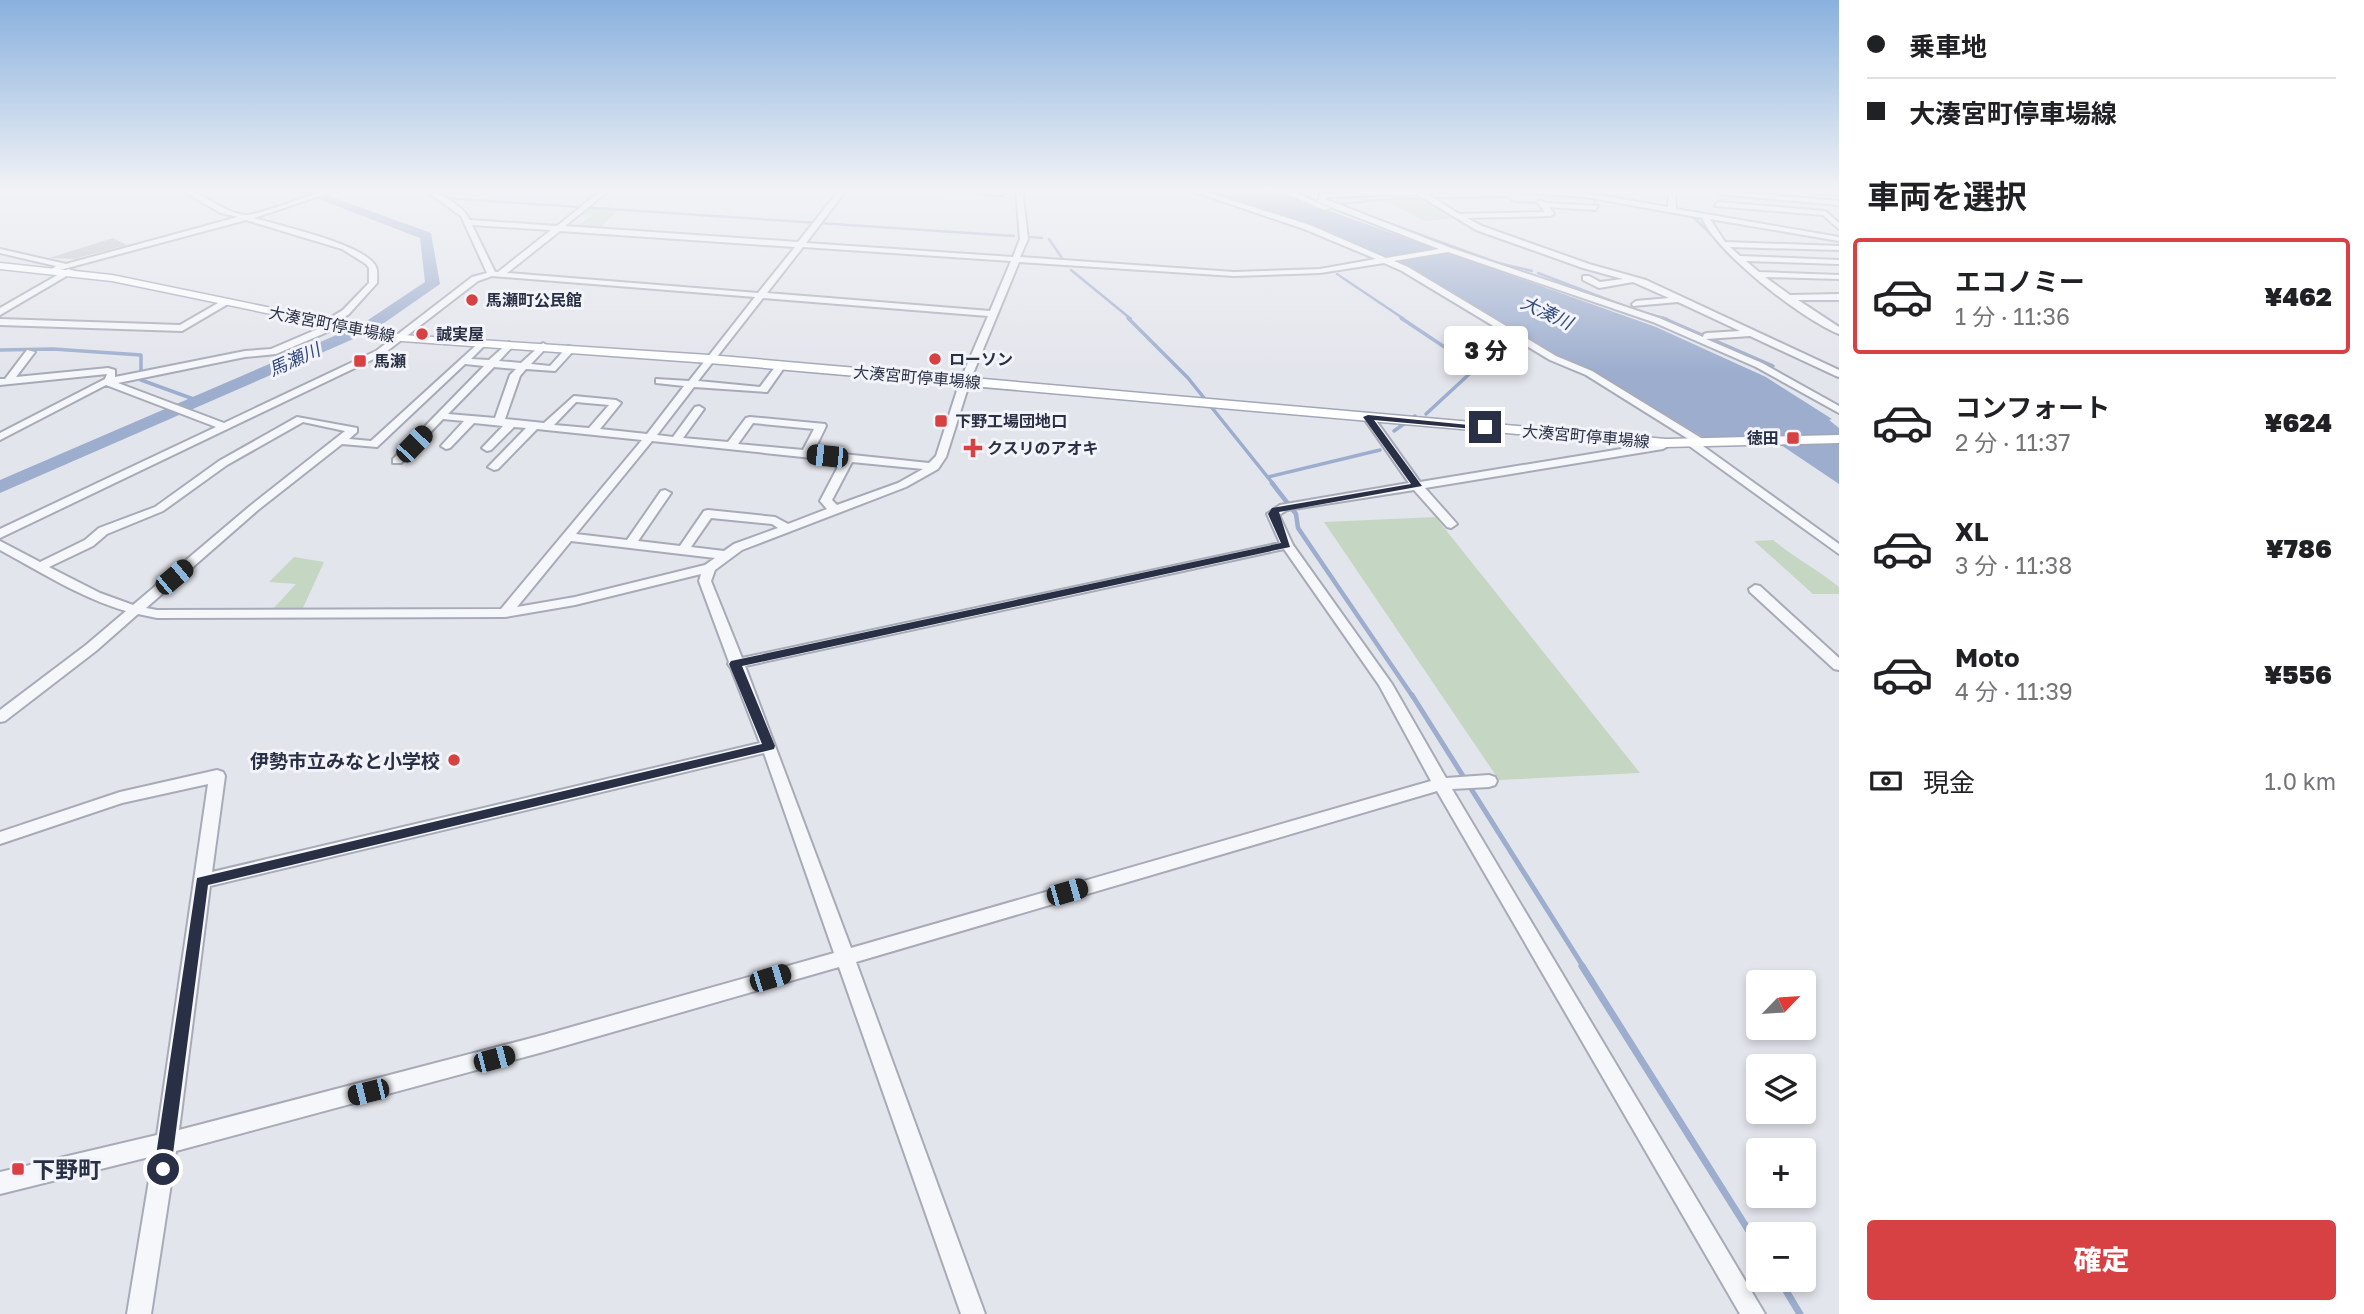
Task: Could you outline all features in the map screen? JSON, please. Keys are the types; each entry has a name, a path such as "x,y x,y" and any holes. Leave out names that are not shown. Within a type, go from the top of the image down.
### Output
{"main road":[{"name":"大湊宮町停車場線","path":"0,266 64,269 402,338 709,359 1666,443 1839,439"}],"street":[{"path":"0,312 64,269 131,250"},
{"path":"0,437 79,393 109,382 144,377 245,354 274,352 332,324 364,295 373,283 373,268 351,250"},
{"path":"482,250 495,275"},
{"path":"495,275 529,250"},
{"path":"505,612 649,438 795,250"},
{"path":"871,250 1267,274 1321,271 1445,251 1656,320 1759,365 1839,410"},
{"path":"0,545 107,601 134,611 194,615 505,612 575,601 709,568 726,555 787,528 902,485 934,467 941,457 965,381 1020,250"},
{"path":"1363,250 1388,261 1553,358 1589,373 1697,443 1839,550"},
{"path":"1542,250 1586,266 1636,279 1839,374"},
{"path":"1730,250 1788,298 1839,331"},
{"path":"0,251 64,269"},
{"path":"1738,258 1839,262"},
{"path":"1760,274 1839,277"},
{"path":"0,534 309,389 402,338 475,279 495,275 994,314"},
{"path":"1586,278 1600,285 1636,279"},
{"path":"1788,298 1839,297"},
{"path":"1828,298 1839,305"},
{"path":"1636,304 1681,299"},
{"path":"0,322 182,328 225,302"},
{"path":"1707,336 1753,333"},
{"path":"341,441 373,445 482,343"},
{"path":"397,461 509,345"},
{"path":"487,448 504,423 515,375 543,346"},
{"path":"465,360 552,369 571,348"},
{"path":"4,382 30,352"},
{"path":"659,381 763,390 781,365"},
{"path":"4,382 108,371 112,372 109,382"},
{"path":"109,382 225,427"},
{"path":"545,428 578,395 616,404 591,433"},
{"path":"676,440 699,409"},
{"path":"441,416 533,428 934,467"},
{"path":"1368,417 1417,486 1451,524"},
{"path":"0,717 91,648 254,508 353,430 301,419 223,463 159,509 103,531 89,543 41,566"},
{"path":"446,446 472,419"},
{"path":"731,446 750,420 821,426 807,454"},
{"path":"494,467 533,428"},
{"path":"1666,443 1663,446 1290,506 1273,514 1287,545 1385,684 1753,1314"},
{"path":"835,510 826,501 848,458"},
{"path":"630,544 665,493"},
{"path":"684,549 708,514 775,521 787,528"},
{"path":"566,537 726,555"},
{"path":"735,664 1287,545"},
{"path":"709,568 705,581 769,746 973,1314"},
{"path":"1755,589 1839,666"},
{"path":"202,881 769,746"},
{"path":"0,838 120,798 217,776 166,1144 139,1314"},
{"path":"0,1183 166,1144 519,1053 1441,784 1489,781"}],"green space":[{"path":"1436,517 1640,773 1499,780 1324,522"},
{"path":"1773,540 1839,587 1839,594 1813,594 1754,541"},
{"path":"294,557 324,562 302,610 271,611 296,584 269,582"}],"water":[{"name":"大湊川","path":"1371,250 1440,250 1656,327 1766,377 1832,419 1829,420 1839,428 1839,484 1766,435 1707,439 1557,356 1408,267"}],"building":[{"path":"74,250 107,250 74,259 49,258"}],"waterway":[{"name":"馬瀬川","path":"0,487 368,327 433,284 428,250"},
{"path":"1057,250 1064,261"},
{"path":"1463,250 1498,263 1532,271"},
{"path":"1728,250 1750,272"},
{"path":"1071,270 1131,319"},
{"path":"1538,273 1627,307"},
{"path":"1337,274 1404,319"},
{"path":"1767,287 1785,301"},
{"path":"1638,311 1667,319"},
{"path":"1128,318 1188,378 1274,485"},
{"path":"1401,318 1467,362"},
{"path":"1663,318 1773,366"},
{"path":"1827,328 1839,334"},
{"path":"0,350 53,349 141,355 141,380 199,401"},
{"path":"1426,414 1478,366"},
{"path":"1394,431 1415,416"},
{"path":"1268,477 1380,450"},
{"path":"1272,483 1296,514 1298,528 1413,697"},
{"path":"1412,695 1584,968"},
{"path":"1582,966 1746,1226"},
{"path":"1787,1292 1800,1314"}],"place":[{"name":"馬瀬町公民館","path":"472,300"},
{"name":"誠実屋","path":"422,334"},
{"name":"ローソン","path":"935,359"},
{"name":"馬瀬","path":"360,361"},
{"name":"下野工場団地口","path":"941,421"},
{"name":"徳田","path":"1793,438"},
{"name":"クスリのアオキ","path":"973,448"},
{"name":"伊勢市立みなと小学校","path":"454,760"},
{"name":"下野町","path":"18,1169"}],"route":[{"path":"163,1169 202,881 769,746 735,664 1287,545 1273,514 1275,510 1417,486 1368,417 1485,427"}]}
